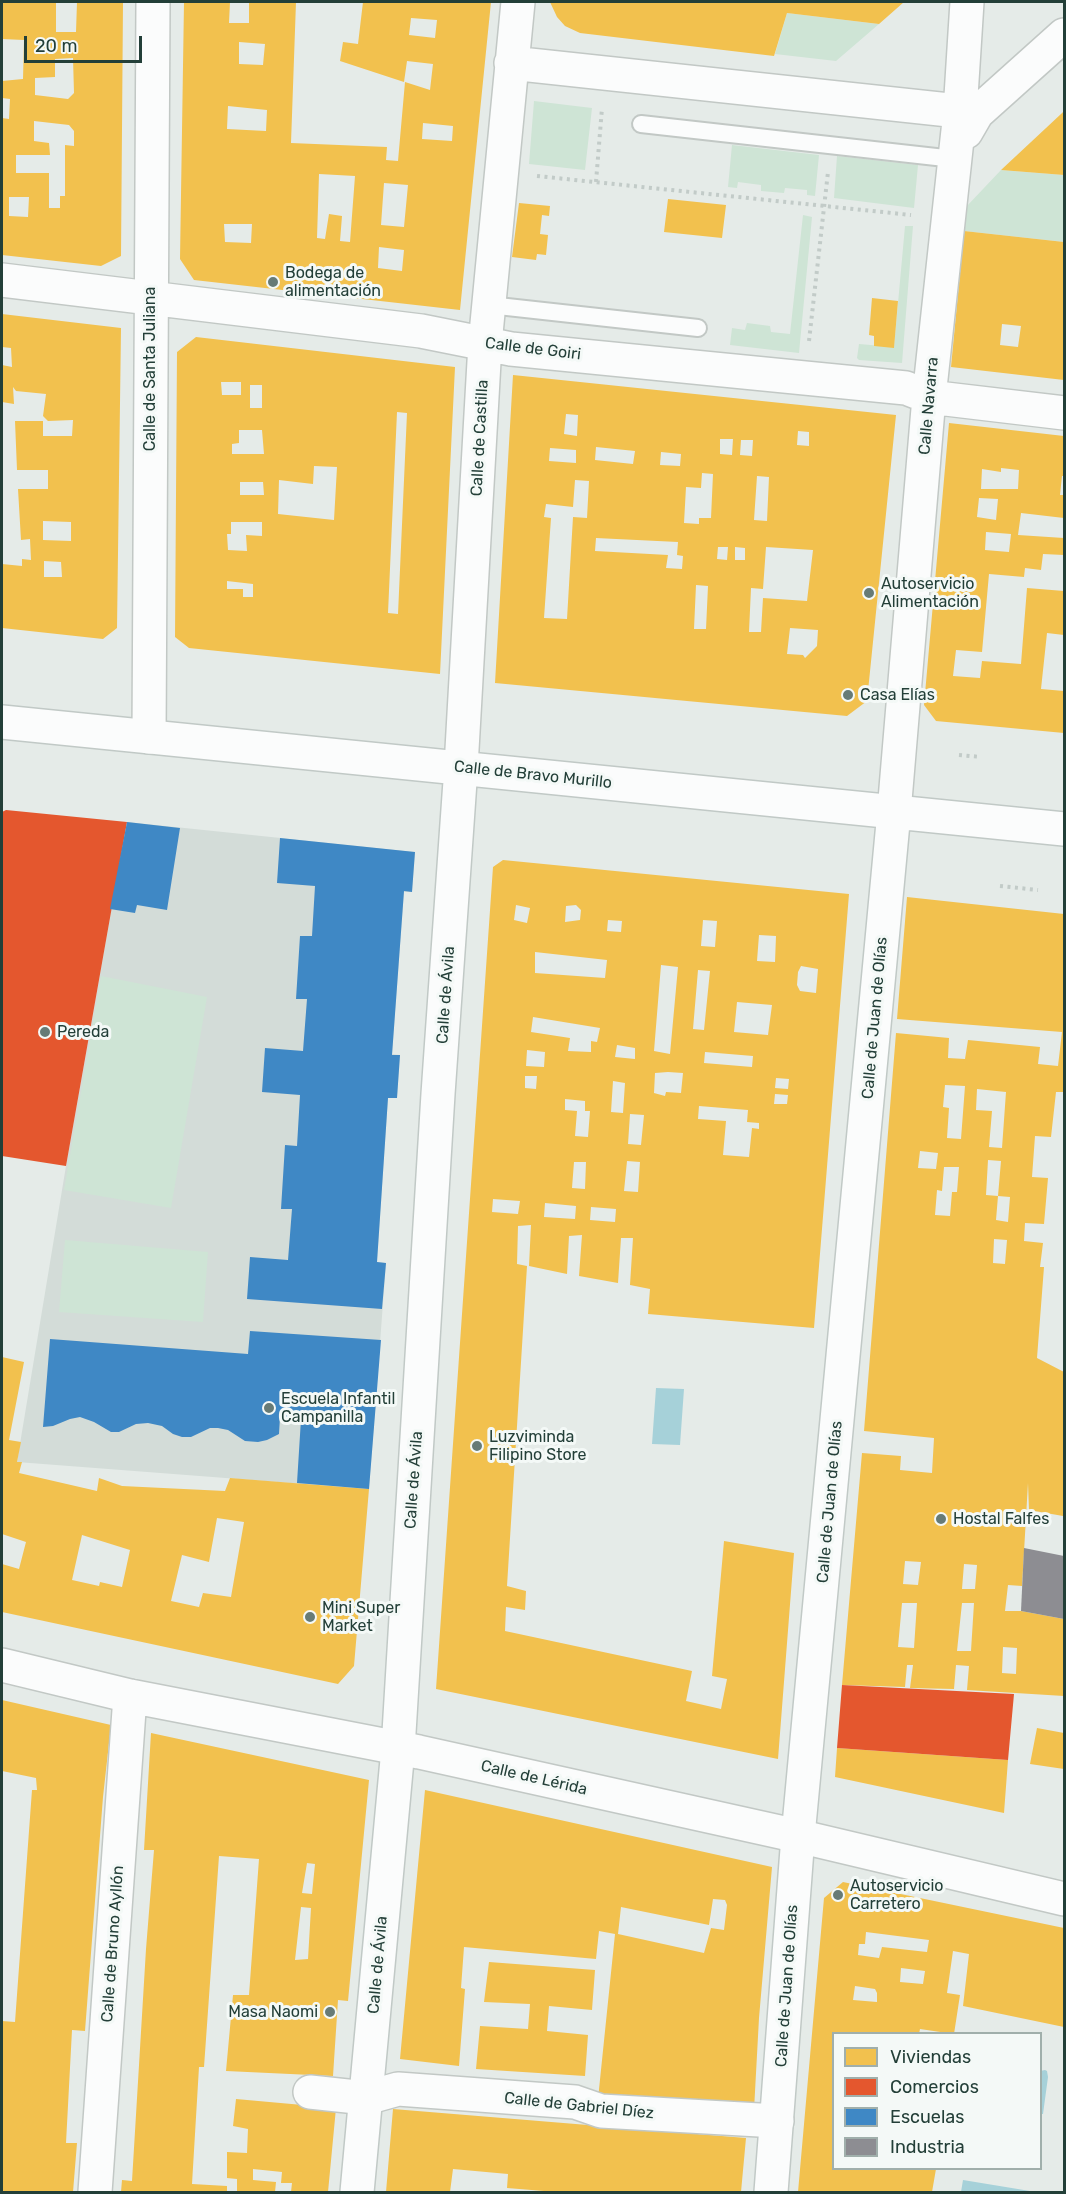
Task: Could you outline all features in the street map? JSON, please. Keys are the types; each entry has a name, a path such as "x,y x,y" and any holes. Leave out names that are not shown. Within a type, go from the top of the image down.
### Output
{"street":[{"name":"Calle de Santa Juliana","path":"149,737 153,2"},
{"name":"Calle de Castilla","path":"461,768 485,344 518,2"},
{"path":"954,159 969,113 967,2"},
{"path":"511,63 969,113 1065,35"},
{"name":"Calle Navarra","path":"894,812 929,397 954,159"},
{"name":"Calle de Goiri","path":"2,280 421,331 511,349 906,388 929,397 1065,413"},
{"name":"Calle de Bravo Murillo","path":"2,722 1065,829"},
{"name":"Calle de Ávila","path":"357,2193 398,1749 438,1094 461,768"},
{"name":"Calle de Juan de Olías","path":"771,2193 798,1836 894,812"},
{"name":"Calle de Lérida","path":"2,1665 130,1696 398,1749 798,1836 1065,1899"},
{"name":"Calle de Bruno Ayllón","path":"96,2193 130,1696"},
{"name":"Calle de Gabriel Díez","path":"310,2092 366,2098 398,2089 575,2102 601,2111 777,2121"}],"lane":[{"path":"641,124 954,159"},
{"path":"489,305 698,328"}],"path":[{"path":"596,182 603,104"},
{"path":"808,346 831,145"},
{"path":"530,175 913,215"},
{"path":"959,755 981,757"},
{"path":"1000,886 1038,890"}],"shaded area":[{"path":"127,822 415,852 412,892 404,892 392,1054 400,1055 397,1098 388,1098 377,1262 386,1263 369,1489 17,1462 66,1166"}],"green space":[{"path":"787,13 879,24 836,61 775,54"},
{"path":"534,101 592,108 585,170 529,164"},
{"path":"732,145 819,155 815,196 807,195 807,190 785,188 784,193 761,191 761,185 738,182 737,188 728,187"},
{"path":"837,156 918,165 914,208 834,198"},
{"path":"1001,170 1064,175 1064,242 964,231 966,207"},
{"path":"803,215 812,217 799,353 730,345 732,328 745,330 747,323 770,326 771,332 790,334"},
{"path":"905,226 913,226 902,363 859,360 857,358 859,344 894,347"},
{"path":"101,976 207,997 171,1208 64,1190"},
{"path":"65,1240 208,1252 203,1322 59,1312"}],"water":[{"path":"656,1388 684,1389 680,1445 652,1444"},
{"path":"1042,2071 1047,2071 1048,2077 1043,2114 1042,2114"},
{"path":"963,2180 1036,2192 961,2192"}],"building: Viviendas":[{"path":"2,2 56,2 56,32 76,32 77,2 123,2 121,256 101,266 2,255 2,118 9,119 10,99 2,98 2,81 23,79 24,40 2,39","holes":["73,58 74,93 68,99 35,95 35,78 55,77 55,59","34,121 69,125 74,131 74,146 65,145 65,196 60,196 60,208 49,208 49,173 16,173 16,155 50,155 49,143 34,141","9,197 29,197 28,217 9,216"]},
{"path":"184,2 230,2 229,23 249,23 249,2 296,2 291,143 387,147 386,160 398,161 405,82 430,90 433,64 407,61 404,82 340,61 343,42 358,44 363,2 491,2 460,310 194,280 180,259","holes":["411,18 437,20 435,38 409,35","239,42 265,44 263,65 239,64","228,106 267,110 266,131 227,129","423,123 453,126 452,141 422,139","319,174 355,176 350,242 340,241 342,216 329,214 325,239 317,238","384,183 408,185 404,227 381,225","224,224 252,224 251,243 225,242","379,247 404,250 402,271 378,268"]},
{"path":"550,2 904,2 879,24 787,13 774,56 580,33 565,26 557,17"},
{"path":"1064,111 1064,175 1001,170 1061,114"},
{"path":"668,199 726,205 722,238 664,232"},
{"path":"519,203 550,206 549,216 542,215 540,234 548,235 546,255 537,254 536,260 512,257"},
{"path":"964,231 1064,242 1064,380 951,367","holes":["1002,324 1021,326 1018,347 1000,345"]},
{"path":"872,298 898,301 894,348 874,346 874,336 869,335"},
{"path":"2,314 121,328 117,628 103,639 2,628 2,564 22,566 22,559 31,560 30,539 21,540 18,489 48,489 48,470 17,470 15,421 43,421 43,436 72,436 73,420 48,421 43,416 46,394 16,391 13,387 14,404 2,402 2,365 12,367 11,348 2,347","holes":["43,521 71,522 71,541 43,540","44,561 61,562 62,577 44,577"]},
{"path":"196,337 455,367 440,674 189,648 175,637 177,352","holes":["221,382 241,382 241,395 222,395","250,385 262,385 262,408 250,408","397,412 407,413 398,614 388,613","239,430 262,430 264,454 232,454 232,444 239,443","314,466 337,467 334,520 278,514 279,480 313,484","240,482 263,482 264,495 240,495","231,522 262,522 262,536 246,535 247,551 228,550 227,534 231,534","227,581 253,584 253,597 243,597 243,589 227,589"]},
{"path":"513,375 896,415 867,701 847,716 495,683","holes":["566,414 578,415 577,436 564,434","798,431 809,432 809,446 797,445","720,439 733,439 732,455 720,454","741,440 753,440 752,456 740,455","596,447 635,451 633,464 595,460","550,448 576,450 576,463 549,461","661,452 681,454 680,466 660,465","702,473 713,474 711,518 699,518 699,524 684,523 686,487 701,488","757,476 769,477 767,521 754,520","575,480 589,481 587,518 573,517 567,619 544,618 551,518 544,517 546,504 573,507","596,538 678,542 677,555 683,556 682,569 666,568 668,555 595,551","718,547 728,547 727,560 717,559","735,547 745,548 745,560 735,560","766,547 813,550 807,601 763,598 761,632 749,632 751,588 763,589","696,585 708,586 706,629 694,629","790,628 818,630 817,646 805,658 803,655 787,654"]},
{"path":"949,423 1064,436 1064,476 1062,476 1060,495 1064,495 1064,518 1021,513 1018,535 1064,538 1064,555 1043,554 1041,570 1025,568 1024,577 989,574 982,652 956,650 953,676 980,678 982,661 1021,664 1027,588 1064,591 1064,635 1047,633 1041,689 1064,691 1064,733 936,721 924,705","holes":["1001,468 1019,470 1018,489 981,489 982,469 1001,472","979,498 998,499 996,520 977,517","986,532 1011,534 1009,552 985,550"]},
{"path":"503,860 849,894 814,1328 648,1314 650,1289 630,1285 633,1238 621,1238 618,1283 579,1276 582,1235 569,1236 567,1274 529,1266 531,1225 518,1226 517,1264 527,1266 507,1586 526,1591 525,1610 506,1607 505,1631 692,1671 686,1701 721,1709 727,1679 712,1676 724,1541 794,1553 778,1759 436,1689 493,867","holes":["516,905 530,908 527,923 514,920","576,905 581,910 580,920 565,922 566,906","608,920 622,921 621,932 607,931","703,920 717,921 715,947 701,946","759,935 776,936 775,962 757,961","535,952 607,960 605,978 535,973","661,965 678,967 670,1054 654,1051","801,966 818,969 816,993 800,991 797,985","698,970 710,971 704,1030 693,1029","737,1002 772,1005 768,1035 734,1032","533,1017 600,1028 597,1042 591,1041 591,1052 568,1051 570,1038 531,1032","617,1045 635,1048 635,1059 615,1057","527,1050 545,1052 544,1067 526,1066","705,1052 753,1056 752,1067 704,1063","655,1073 683,1073 681,1093 666,1092 665,1096 654,1093","525,1076 537,1076 536,1089 525,1088","776,1078 789,1079 788,1089 775,1088","613,1081 625,1083 623,1113 611,1112","775,1094 788,1095 787,1104 774,1104","565,1099 585,1101 585,1111 590,1111 588,1137 575,1136 577,1111 565,1110","699,1106 748,1110 747,1122 759,1123 759,1129 752,1128 749,1157 723,1155 726,1121 698,1119","630,1114 644,1115 641,1145 628,1144","627,1161 640,1162 638,1192 624,1191","574,1162 586,1162 585,1189 572,1188","493,1199 520,1201 518,1214 492,1212","545,1203 576,1206 575,1219 544,1217","591,1207 616,1209 615,1222 590,1220"]},
{"path":"907,897 1064,914 1064,1092 1056,1092 1051,1137 1035,1136 1032,1177 1048,1178 1044,1224 1025,1223 1024,1241 1043,1243 1040,1267 1044,1267 1037,1358 1064,1372 1064,1505 1063,1516 1029,1510 1028,1483 1022,1586 1008,1585 1005,1611 1021,1611 1064,1619 1064,1696 967,1690 969,1666 956,1665 954,1689 910,1688 913,1665 907,1665 905,1687 842,1685 862,1453 901,1456 900,1470 932,1473 934,1438 864,1431 896,1033 949,1038 948,1058 965,1059 968,1040 1040,1047 1038,1064 1058,1066 1062,1032 897,1019","holes":["945,1085 965,1086 961,1139 947,1138 949,1108 943,1107","977,1089 1006,1092 1002,1148 989,1147 992,1111 976,1110","920,1151 938,1153 936,1169 918,1168","988,1160 1001,1161 998,1196 986,1195","944,1167 959,1167 957,1192 952,1192 950,1216 935,1215 937,1190 942,1191","998,1196 1010,1197 1008,1222 996,1220","994,1239 1007,1240 1005,1264 993,1263","905,1561 921,1562 918,1585 903,1584","964,1564 977,1565 975,1589 962,1589","902,1603 917,1603 914,1648 898,1647","962,1603 974,1603 971,1651 957,1651","1003,1647 1017,1648 1016,1674 1002,1673"]},
{"path":"2,1357 24,1362 9,1440 21,1442 17,1462 22,1462 19,1473 97,1491 99,1478 122,1486 225,1491 230,1478 369,1489 354,1666 338,1684 2,1612 2,1564 19,1569 26,1542 2,1534","holes":["217,1518 244,1522 231,1597 203,1593 199,1607 171,1601 182,1555 209,1562","82,1535 130,1550 122,1587 100,1582 99,1586 72,1580"]},
{"path":"2,1700 111,1725 103,1797 85,2031 72,2030 66,2143 77,2143 73,2192 2,2192 2,2021 15,2022 32,1790 37,1790 36,1778 2,1771"},
{"path":"1037,1728 1064,1733 1064,1769 1030,1764"},
{"path":"151,1733 369,1780 348,2001 338,2000 333,2076 226,2071 233,1995 249,1995 259,1859 219,1856 204,2067 199,2067 192,2184 227,2186 227,2192 121,2192 122,2180 132,2181 154,1850 144,1850","holes":["307,1863 315,1864 312,1894 302,1893","301,1907 311,1908 308,1959 295,1960"]},
{"path":"837,1748 1008,1760 1004,1813 835,1777"},
{"path":"425,1790 772,1867 759,2018 754,2110 598,2099 615,1934 599,1931 596,1959 464,1947 461,1988 465,1989 459,2066 400,2059","holes":["713,1899 725,1900 727,1905 724,1930 711,1928 704,1953 618,1934 621,1907 709,1925"]},
{"path":"843,1882 1064,1928 1064,2027 963,2006 969,1954 953,1951 947,1993 960,1995 954,2032 920,2029 919,2032 832,2032 832,2170 936,2170 932,2192 798,2192 824,1898","holes":["866,1932 929,1940 927,1952 882,1947 879,1958 858,1955 859,1944 865,1944","901,1968 925,1971 923,1984 900,1982","855,1986 875,1989 877,2002 853,2000"]},
{"path":"489,1962 595,1970 592,2010 549,2006 547,2031 588,2035 585,2076 476,2069 480,2026 528,2029 530,2004 484,2002"},
{"path":"236,2099 336,2108 328,2192 291,2192 292,2183 281,2183 282,2172 253,2169 253,2180 276,2182 275,2192 237,2192 237,2179 227,2178 227,2152 247,2153 248,2129 233,2126"},
{"path":"393,2109 746,2138 741,2192 556,2192 507,2188 508,2174 453,2169 450,2192 386,2192"}],"building: Comercios":[{"name":"Pereda","path":"6,810 127,822 66,1166 2,1156 2,812"},
{"path":"842,1685 1014,1694 1008,1760 837,1748"}],"building: Escuelas":[{"path":"127,822 180,828 167,910 137,905 135,913 110,909"},
{"path":"280,838 415,852 412,892 404,891 392,1055 400,1055 397,1098 388,1098 377,1262 386,1263 382,1309 247,1299 250,1257 288,1260 292,1209 281,1209 285,1145 297,1146 300,1095 262,1092 265,1048 303,1051 307,999 296,999 300,936 312,936 315,886 277,883"},
{"name":"Escuela Infantil Campanilla","path":"250,1331 381,1340 369,1489 297,1483 301,1419 280,1417 279,1434 258,1442 245,1441 228,1430 218,1428 210,1428 191,1437 182,1437 162,1426 148,1423 136,1424 119,1432 111,1432 80,1417 43,1427 50,1339 248,1354"}],"building: Industria":[{"path":"1024,1548 1064,1556 1064,1619 1021,1611"}],"place":[{"name":"Bodega de alimentación","path":"273,282"},
{"name":"Autoservicio Alimentación","path":"869,593"},
{"name":"Casa Elías","path":"848,695"},
{"name":"Pereda","path":"45,1032"},
{"name":"Escuela Infantil Campanilla","path":"269,1408"},
{"name":"Luzviminda Filipino Store","path":"477,1446"},
{"name":"Hostal Falfes","path":"941,1519"},
{"name":"Mini Super Market","path":"310,1617"},
{"name":"Autoservicio Carretero","path":"838,1895"},
{"name":"Masa Naomi","path":"330,2012"}]}
